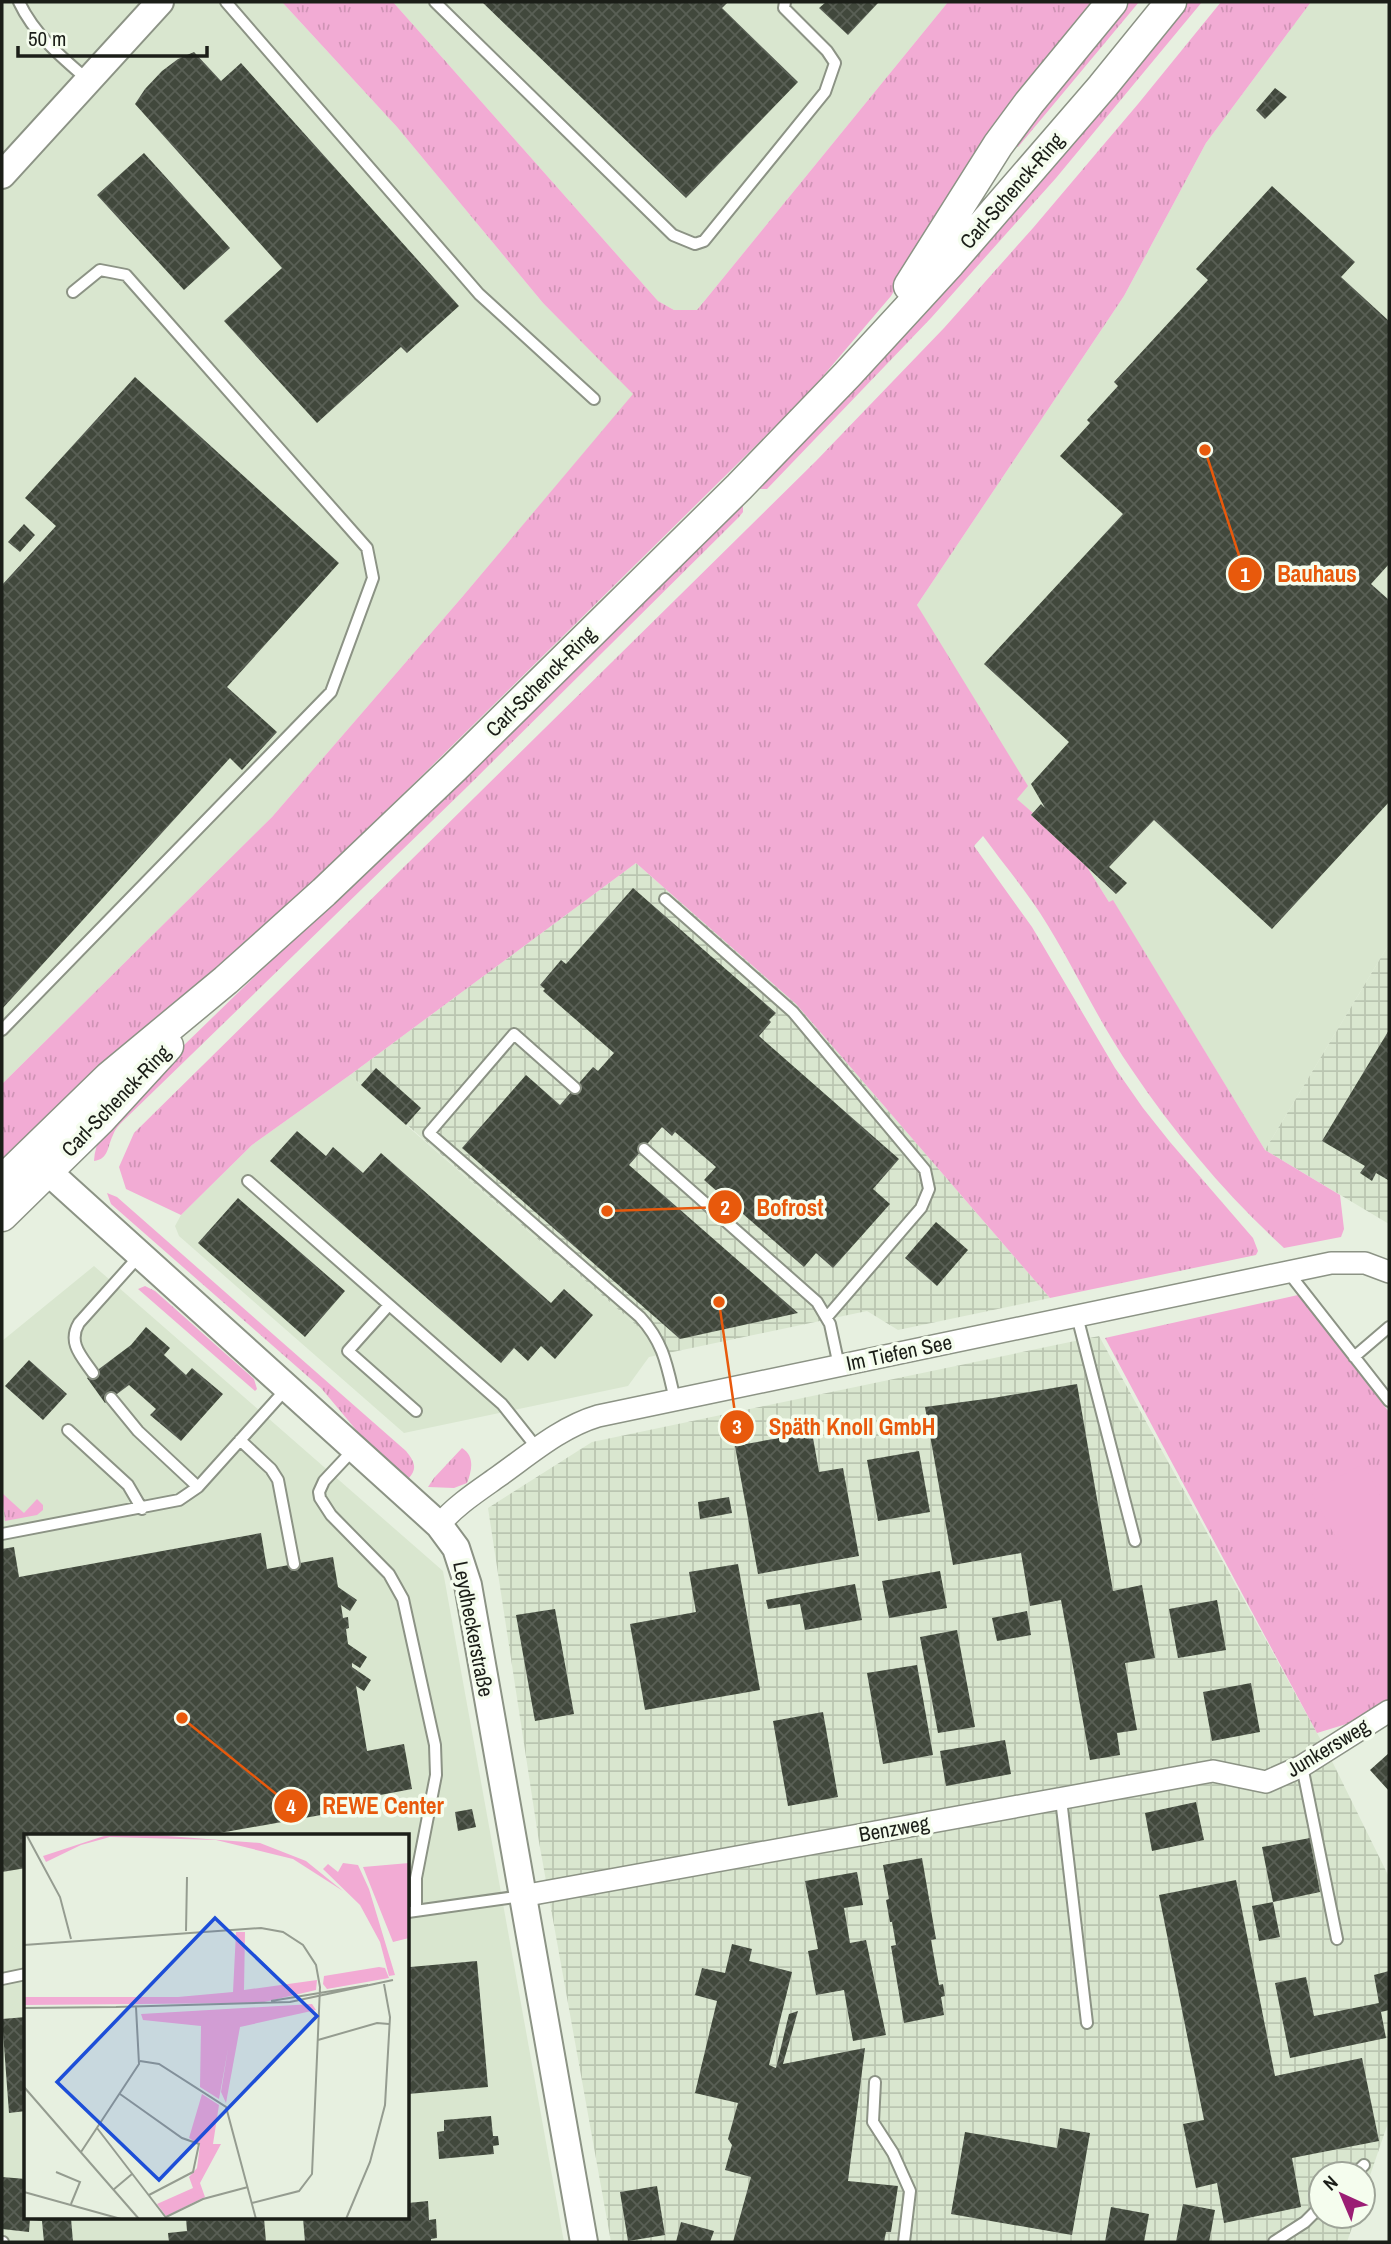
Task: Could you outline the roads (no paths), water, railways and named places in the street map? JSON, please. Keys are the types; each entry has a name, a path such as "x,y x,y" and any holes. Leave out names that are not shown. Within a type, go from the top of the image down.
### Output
{"main road":[{"name":"Carl-Schenck-Ring","path":"847,375 928,258 998,145 1112,2"},
{"name":"Carl-Schenck-Ring","path":"2,1181 38,1163 125,1094 226,980 289,925 410,811 739,487 950,263 1102,87 1171,2"},
{"name":"Carl-Schenck-Ring","path":"2,1216 38,1163"}],"street":[{"path":"2,175 160,2"},
{"name":"Leydheckerstraße","path":"38,1163 439,1525 460,1555 468,1586 584,2242"},
{"name":"Im Tiefen See","path":"439,1525 456,1507 537,1448 570,1426 588,1419 1344,1261 1365,1263 1389,1272"},
{"name":"Junkersweg","path":"1266,1782 1302,1766 1389,1711"},
{"name":"Benzweg","path":"522,1896 1213,1771 1266,1782"}],"lane":[{"path":"19,2 26,17 54,51 88,80"},
{"path":"226,2 479,294 594,400"},
{"path":"435,2 673,235 695,244 704,241 825,92 835,63 827,51 784,8 785,2"},
{"path":"2,1030 331,692 373,578 367,548 126,275 100,270 74,292"},
{"path":"665,899 793,1012 925,1170 929,1189 921,1208 827,1317"},
{"path":"575,1088 514,1034 429,1133 640,1317 659,1342 666,1358 675,1400"},
{"path":"644,1149 809,1294 827,1317 839,1366"},
{"path":"248,1181 502,1404 537,1448"},
{"path":"93,1373 75,1346 74,1331 140,1255"},
{"path":"1288,1272 1389,1401"},
{"path":"389,1305 348,1351 416,1411"},
{"path":"1077,1316 1135,1541"},
{"path":"1354,1357 1389,1326"},
{"path":"2,1534 179,1500 198,1487 288,1388"},
{"path":"111,1398 138,1431 198,1487"},
{"path":"68,1430 128,1485 142,1508"},
{"path":"240,1440 271,1469 278,1480 295,1564"},
{"path":"354,1448 324,1481 319,1492 320,1498 331,1515 389,1574 403,1599 435,1745 433,1790 412,1912 522,1896"},
{"path":"1302,1766 1337,1939"},
{"path":"1061,1799 1087,2023"},
{"path":"2,1979 24,1974"},
{"path":"875,2082 873,2122 893,2153 910,2191 904,2242"},
{"path":"1274,2242 1307,2220"}],"place":[{"name":"Bauhaus","path":"1205,450"},
{"name":"Bofrost","path":"607,1211"},
{"name":"Späth Knoll GmbH","path":"719,1302"},
{"name":"REWE Center","path":"182,1718"}]}
